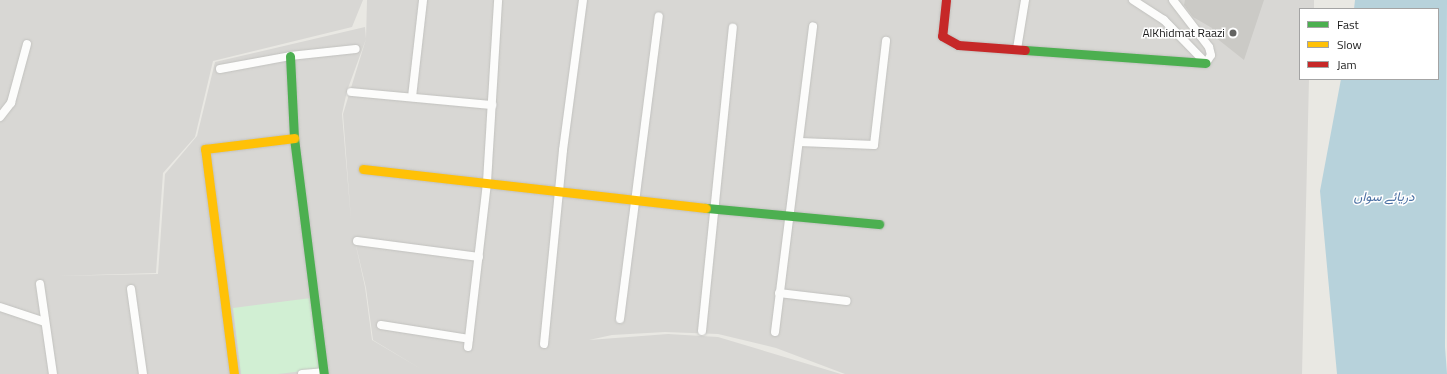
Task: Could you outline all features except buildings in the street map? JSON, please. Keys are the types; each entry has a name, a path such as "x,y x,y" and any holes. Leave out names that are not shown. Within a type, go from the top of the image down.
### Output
{"street":[{"path":"412,97 423,0"},
{"path":"381,325 468,343 479,258 486,182 498,0"},
{"path":"544,344 559,191 583,0"},
{"path":"946,0 942,36 947,41 958,45 1206,63"},
{"path":"1017,49 1025,0"},
{"path":"1132,0 1164,20 1206,63"},
{"path":"1173,0 1209,47 1211,55 1206,63"},
{"path":"620,319 659,16"},
{"path":"775,332 800,142 813,26"},
{"path":"702,331 733,28"},
{"path":"800,142 874,145 886,41"},
{"path":"0,117 11,103 27,44"},
{"path":"220,69 290,56 356,49"},
{"path":"290,56 294,138 324,373 302,374"},
{"path":"352,92 492,105"},
{"path":"234,374 205,149 294,138"},
{"path":"363,169 790,217 879,224"},
{"path":"357,241 479,258"},
{"path":"40,284 53,374"},
{"path":"131,289 143,374"},
{"path":"779,293 846,301"},
{"path":"0,306 45,322"}],"shaded area":[{"path":"0,0 363,0 352,27 213,61 195,137 163,173 156,273 57,276 158,274 165,174 197,136 215,62 365,27 366,39 367,0 1314,0 1314,8 1299,8 1299,80 1309,80 1302,374 845,374 776,348 718,334 665,332 612,335 589,340 668,334 718,337 841,374 0,374","holes":["366,39 343,114 351,220 342,114 347,91","354,237 366,288 373,340 421,369 372,340 365,287"]}],"green space":[{"path":"311,298 320,369 278,374 241,374 233,308"}],"water":[{"name":"دریائے سواں","path":"1355,0 1447,0 1445,347 1447,374 1337,374 1320,191 1341,80 1439,80 1439,8 1354,8"}],"traffic: fast":[{"path":"1025,50 1206,63"},
{"path":"290,56 294,138 324,374"},
{"path":"706,208 879,224"}],"traffic: slow":[{"path":"234,374 205,149 294,138"},
{"path":"363,169 706,208"}],"traffic: jam":[{"path":"946,0 942,36 958,45 1025,50"}],"place":[{"name":"AlKhidmat Raazi","path":"1233,33"}]}
